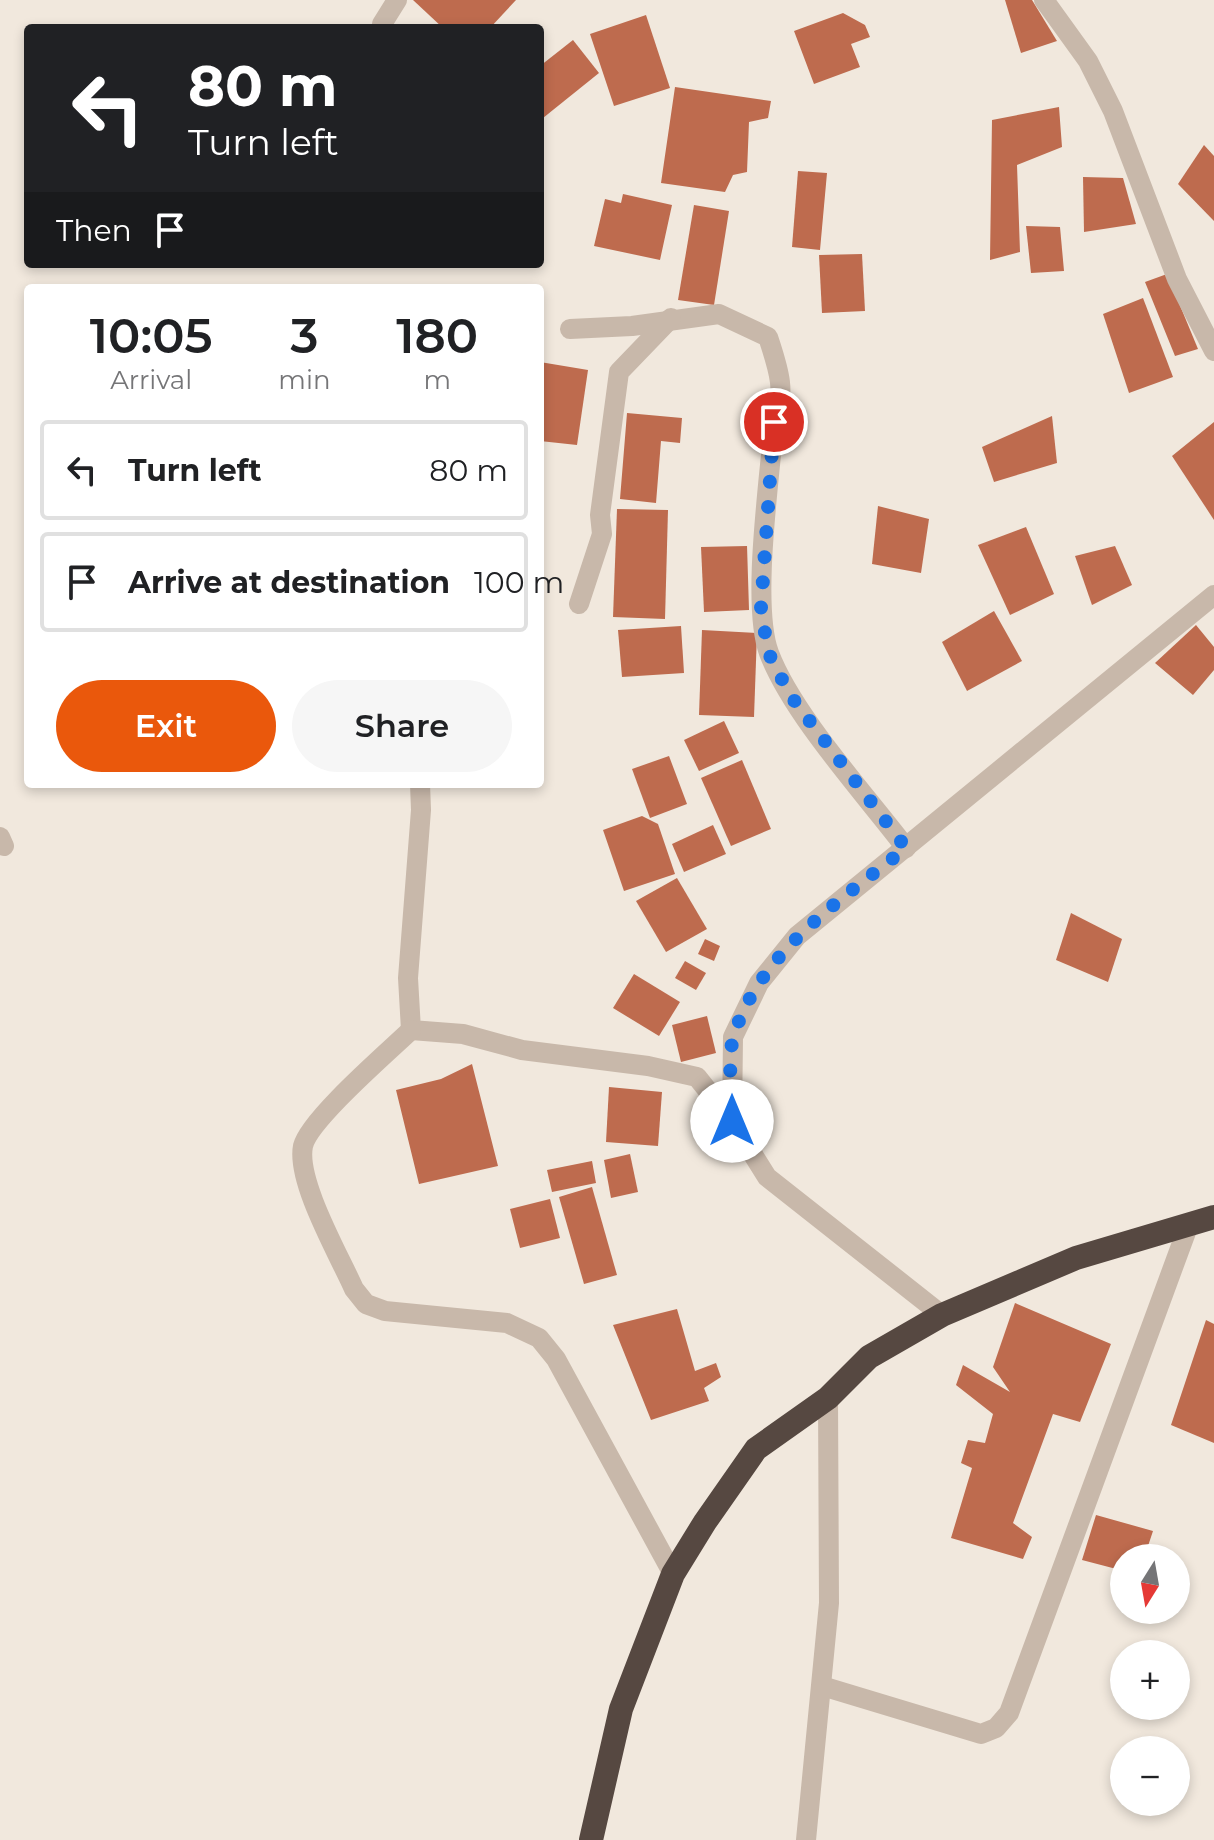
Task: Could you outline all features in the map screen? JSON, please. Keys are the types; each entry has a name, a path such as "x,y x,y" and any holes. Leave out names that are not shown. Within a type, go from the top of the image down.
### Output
{"highway":[{"path":"591,1840 621,1709 673,1574 756,1449 828,1398 869,1357 942,1315 1076,1258 1214,1217"}],"street":[{"path":"382,24 397,0"},
{"path":"1044,0 1088,61 1113,111 1177,279 1214,351"},
{"path":"570,329 632,326 671,318 719,314 768,337 780,372 783,400 774,422 761,608 768,652 790,695 906,848"},
{"path":"579,604 602,534 600,515 619,372 671,318"},
{"path":"732,1121 733,1037 759,983 797,936 1214,595"},
{"path":"420,788 408,978 411,1030 316,1124 303,1145 304,1174 354,1289 366,1304 385,1311 507,1323 539,1338 556,1359 673,1574"},
{"path":"411,1030 463,1034 522,1050 648,1066 697,1077 732,1121 767,1177 942,1315"},
{"path":"822,1686 981,1734 996,1728 1009,1713 1189,1224"},
{"path":"806,1840 829,1603 828,1398"}],"building":[{"path":"413,0 516,0 494,24 439,24"},
{"path":"1005,0 1032,0 1057,41 1021,53"},
{"path":"843,13 865,25 870,37 851,44 860,67 814,84 794,31"},
{"path":"646,15 670,88 614,106 590,34"},
{"path":"573,40 599,73 544,117 544,63"},
{"path":"675,87 771,101 768,118 749,122 747,172 733,175 725,192 661,183"},
{"path":"1059,107 1062,147 1017,165 1020,252 990,260 992,120"},
{"path":"1204,145 1214,156 1214,221 1178,184"},
{"path":"798,171 827,173 820,250 792,247"},
{"path":"1083,177 1123,178 1136,224 1084,232"},
{"path":"623,194 672,205 660,260 594,246 605,199 621,203"},
{"path":"694,205 729,211 714,305 678,300"},
{"path":"1026,226 1060,227 1064,271 1031,273"},
{"path":"862,254 865,311 822,313 819,255"},
{"path":"1167,274 1198,349 1175,356 1145,282"},
{"path":"1143,298 1173,377 1129,393 1103,314"},
{"path":"544,363 588,370 577,445 544,441"},
{"path":"627,413 682,418 680,443 661,441 656,503 620,499"},
{"path":"1052,416 1057,463 994,482 982,447"},
{"path":"1214,422 1214,520 1172,456"},
{"path":"878,506 929,519 921,573 872,564"},
{"path":"617,509 668,510 665,619 613,617"},
{"path":"1026,527 1054,594 1010,615 978,545"},
{"path":"747,546 749,610 704,612 701,547"},
{"path":"1115,546 1132,585 1092,605 1075,556"},
{"path":"994,611 1022,661 967,691 942,642"},
{"path":"1196,625 1214,647 1214,670 1193,695 1155,663"},
{"path":"681,626 684,673 622,677 618,630"},
{"path":"702,630 757,633 754,717 699,715"},
{"path":"724,721 739,753 699,771 684,740"},
{"path":"669,756 687,804 650,818 632,769"},
{"path":"742,760 771,829 731,846 701,778"},
{"path":"642,816 658,824 675,874 624,891 603,830"},
{"path":"713,825 726,854 684,872 672,844"},
{"path":"677,878 707,929 666,952 636,901"},
{"path":"1071,913 1122,939 1108,982 1056,960"},
{"path":"705,939 720,946 714,961 698,954"},
{"path":"685,961 706,973 696,990 675,978"},
{"path":"634,974 680,1002 659,1036 613,1008"},
{"path":"707,1016 716,1053 681,1062 672,1025"},
{"path":"472,1064 498,1166 419,1184 396,1090 441,1079"},
{"path":"609,1087 662,1092 658,1146 606,1142"},
{"path":"630,1154 638,1192 611,1198 604,1160"},
{"path":"592,1161 596,1183 552,1192 547,1170"},
{"path":"592,1187 617,1275 584,1284 559,1197"},
{"path":"550,1199 560,1238 520,1248 510,1209"},
{"path":"1015,1303 1111,1344 1080,1422 1053,1414 1013,1523 1032,1537 1023,1559 951,1538 972,1468 961,1463 968,1440 985,1443 993,1414 956,1385 963,1365 1010,1392 993,1367"},
{"path":"677,1309 695,1371 716,1363 721,1377 704,1388 709,1401 651,1420 613,1325"},
{"path":"1206,1320 1214,1324 1214,1443 1171,1425"},
{"path":"1096,1515 1153,1531 1149,1544 1110,1544 1110,1567 1082,1560"}],"route":[{"path":"732,1121 733,1037 759,983 797,936 906,848 790,695 768,652 761,608 774,422"}]}
